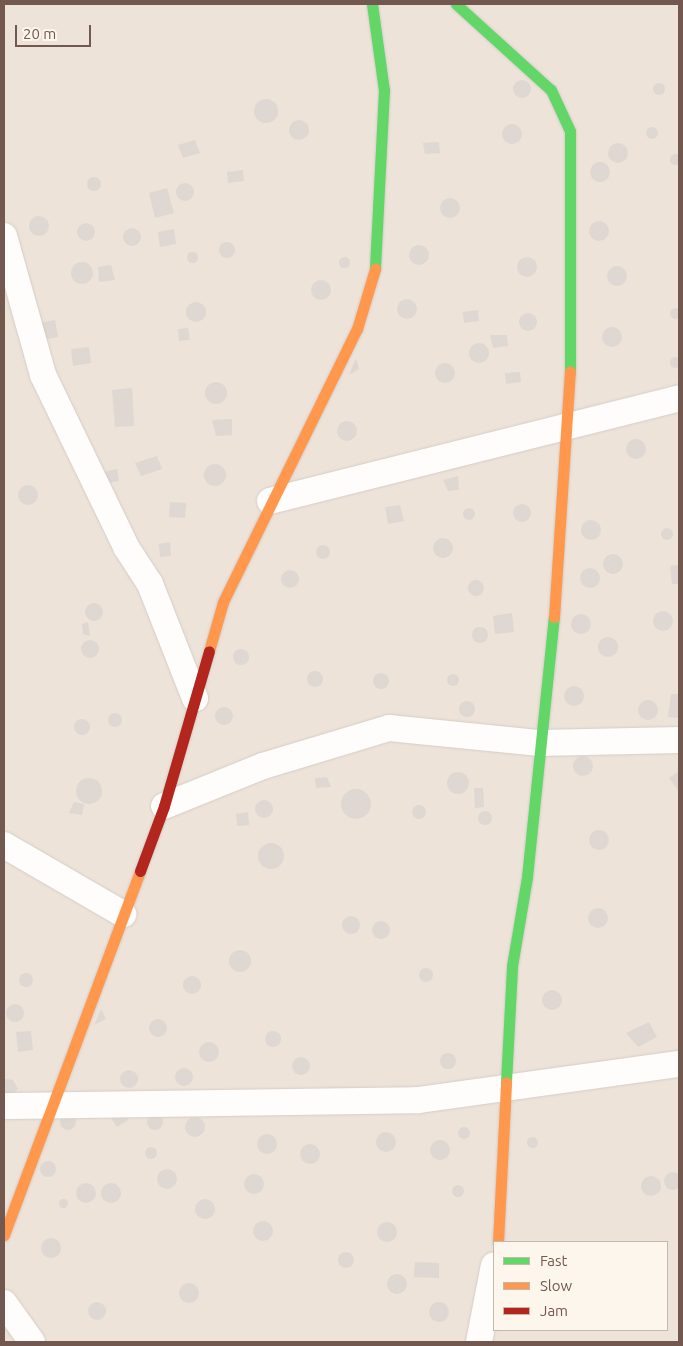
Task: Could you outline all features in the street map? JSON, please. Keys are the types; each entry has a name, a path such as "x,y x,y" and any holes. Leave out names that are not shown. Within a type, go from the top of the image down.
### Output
{"street":[{"path":"4,1235 164,806 223,602 270,501 357,330 374,274 381,209 384,90 372,4"},
{"path":"456,4 551,90 570,131 570,427 562,545 540,743 512,966 498,1241"},
{"path":"4,236 43,375 126,546 150,584 195,698"},
{"path":"270,501 570,427 679,398"},
{"path":"164,806 263,766 389,728 540,743 679,740"},
{"path":"4,845 123,914"},
{"path":"4,1106 52,1103 346,1104 506,1091 679,1064"},
{"path":"479,1342 493,1271"},
{"path":"4,1302 32,1342"}],"shaded area":[{"path":"4,4 679,4 679,1342 4,1342"}],"building":[{"path":"522,80 528,83 531,89 528,95 522,98 516,95 513,89 516,83"},
{"path":"657,83 661,83 665,89 661,95 657,95 653,91 653,87"},
{"path":"266,99 275,102 278,111 275,120 266,123 257,120 254,111 257,102"},
{"path":"299,120 306,123 309,130 306,137 299,140 292,137 289,130 292,123"},
{"path":"512,124 519,127 522,134 519,141 512,144 505,141 502,134 505,127"},
{"path":"650,127 654,127 658,133 654,139 650,139 646,135 646,131"},
{"path":"195,140 200,153 183,158 178,145"},
{"path":"439,142 440,153 425,154 423,143"},
{"path":"618,143 625,146 628,153 625,160 618,163 611,160 608,153 611,146"},
{"path":"675,153 681,159 675,165 669,159"},
{"path":"600,162 607,165 610,172 607,179 600,182 593,179 590,172 593,165"},
{"path":"243,170 244,181 228,183 227,172"},
{"path":"94,177 99,179 101,184 99,189 94,191 89,189 87,184 89,179"},
{"path":"185,183 191,186 194,192 191,198 185,201 179,198 176,192 179,186"},
{"path":"167,188 174,213 155,218 149,193"},
{"path":"450,198 457,201 460,208 457,215 450,218 443,215 440,208 443,201"},
{"path":"39,216 46,219 49,226 46,233 39,236 32,233 29,226 32,219"},
{"path":"599,221 606,224 609,231 606,238 599,241 592,238 589,231 592,224"},
{"path":"82,223 90,223 95,228 93,239 82,241 77,236 77,228"},
{"path":"132,228 138,231 141,237 138,243 132,246 126,243 123,237 126,231"},
{"path":"174,229 176,244 160,247 158,232"},
{"path":"227,242 233,244 235,250 233,256 227,258 221,256 219,250 221,244"},
{"path":"419,245 426,248 429,255 426,262 419,265 412,262 409,255 412,248"},
{"path":"190,252 194,252 197,257 196,261 190,262 187,259 187,255"},
{"path":"344,256 350,262 344,268 338,262"},
{"path":"527,257 534,260 537,267 534,274 527,277 520,274 517,267 520,260"},
{"path":"82,262 90,265 93,273 90,281 82,284 74,281 71,273 74,265"},
{"path":"111,265 115,280 99,282 98,267"},
{"path":"617,266 624,269 627,276 624,283 617,286 610,283 607,276 610,269"},
{"path":"321,280 328,283 331,290 328,297 321,300 314,297 311,290 314,283"},
{"path":"407,299 414,302 417,309 414,316 407,319 400,316 397,309 400,302"},
{"path":"196,302 203,305 206,312 203,319 196,322 189,319 186,312 189,305"},
{"path":"675,307 681,313 675,319 669,313"},
{"path":"478,310 479,321 464,323 463,312"},
{"path":"528,313 534,316 537,322 534,328 528,331 522,328 519,322 522,316"},
{"path":"55,320 58,337 41,340 38,323"},
{"path":"612,327 619,330 622,337 619,344 612,347 605,344 602,337 605,330"},
{"path":"188,328 190,340 179,341 178,329"},
{"path":"490,335 507,335 508,346 493,348"},
{"path":"479,343 486,346 489,353 486,360 479,363 472,360 469,353 472,346"},
{"path":"89,347 91,363 73,366 71,349"},
{"path":"675,356 681,362 675,368 669,362"},
{"path":"356,358 359,369 349,375"},
{"path":"445,363 452,366 455,373 452,380 445,383 438,380 435,373 438,366"},
{"path":"520,372 521,382 506,384 505,373"},
{"path":"216,382 224,385 227,393 224,401 216,404 208,401 205,393 208,385"},
{"path":"132,388 134,426 115,427 112,390"},
{"path":"232,419 232,435 216,436 212,420"},
{"path":"347,421 354,424 357,431 354,438 347,441 340,438 337,431 340,424"},
{"path":"636,439 643,442 646,449 643,456 636,459 629,456 626,449 629,442"},
{"path":"157,456 162,469 141,476 135,463"},
{"path":"215,464 223,467 226,475 223,483 215,486 207,483 204,475 207,467"},
{"path":"117,469 119,481 105,484 103,472"},
{"path":"458,476 459,490 448,491 443,480"},
{"path":"28,485 35,488 38,495 35,502 28,505 21,502 18,495 21,488"},
{"path":"170,502 186,503 185,518 169,517"},
{"path":"522,504 528,507 531,513 528,519 522,522 516,519 513,513 516,507"},
{"path":"400,505 404,521 388,524 385,507"},
{"path":"467,508 471,508 475,514 471,520 467,520 463,516 463,512"},
{"path":"591,520 598,523 601,530 598,537 591,540 584,537 581,530 584,523"},
{"path":"665,528 669,528 673,534 669,540 665,540 661,536 661,532"},
{"path":"443,538 450,541 453,548 450,555 443,558 436,555 433,548 436,541"},
{"path":"170,542 171,556 160,557 159,544"},
{"path":"320,545 326,545 330,552 326,559 320,559 316,555 316,549"},
{"path":"613,554 620,557 623,564 620,571 613,574 606,571 603,564 606,557"},
{"path":"679,565 679,584 672,584 670,566"},
{"path":"590,568 597,571 600,578 597,585 590,588 583,585 580,578 583,571"},
{"path":"290,570 296,573 299,579 296,585 290,588 284,585 281,579 284,573"},
{"path":"476,580 482,582 484,588 482,594 476,596 470,594 468,588 470,582"},
{"path":"90,603 98,603 103,608 101,619 90,621 85,616 85,608"},
{"path":"663,611 670,614 673,621 670,628 663,631 656,628 653,621 656,614"},
{"path":"512,613 514,632 495,634 493,616"},
{"path":"581,614 588,617 591,624 588,631 581,634 574,631 571,624 574,617"},
{"path":"88,622 90,636 83,634 82,624"},
{"path":"477,627 483,627 488,632 486,641 477,643 472,638 472,632"},
{"path":"608,637 615,640 618,647 615,654 608,657 601,654 598,647 601,640"},
{"path":"90,640 96,643 99,649 96,655 90,658 84,655 81,649 84,643"},
{"path":"238,649 244,649 249,654 247,663 238,665 233,660 233,654"},
{"path":"312,671 318,671 323,676 321,685 312,687 307,682 307,676"},
{"path":"381,673 387,675 389,681 387,687 381,689 375,687 373,681 375,675"},
{"path":"451,674 455,674 459,680 455,686 451,686 447,682 447,678"},
{"path":"574,686 581,689 584,696 581,703 574,706 567,703 564,696 567,689"},
{"path":"671,694 679,694 679,718 668,717"},
{"path":"648,700 655,703 658,710 655,717 648,720 641,717 638,710 641,703"},
{"path":"467,701 473,703 475,709 473,715 467,717 461,715 459,709 461,703"},
{"path":"224,707 230,710 233,716 230,722 224,725 218,722 215,716 218,710"},
{"path":"115,713 120,715 122,720 120,725 115,727 110,725 108,720 110,715"},
{"path":"79,719 85,719 90,724 88,733 79,735 74,730 74,724"},
{"path":"583,756 590,759 593,766 590,773 583,776 576,773 573,766 576,759"},
{"path":"679,771 679,790 678,790 669,778"},
{"path":"454,772 462,772 469,779 469,787 462,794 454,794 447,787 447,779"},
{"path":"327,777 331,787 316,788 315,778"},
{"path":"89,778 98,782 102,791 98,800 89,804 80,800 76,791 80,782"},
{"path":"474,788 483,788 484,807 475,808"},
{"path":"356,789 362,790 370,798 370,810 362,818 356,819 350,818 342,810 341,804 342,798 350,790"},
{"path":"264,800 270,803 273,809 270,815 264,818 258,815 255,809 258,803"},
{"path":"74,802 84,804 82,815 69,813"},
{"path":"416,805 422,805 426,812 422,819 416,819 412,815 412,809"},
{"path":"485,811 490,813 492,818 490,823 485,825 480,823 478,818 480,813"},
{"path":"248,812 249,825 237,826 236,814"},
{"path":"599,830 606,833 609,840 606,847 599,850 592,847 589,840 592,833"},
{"path":"271,843 280,847 284,856 280,865 271,869 262,865 258,856 262,847"},
{"path":"598,908 605,911 608,918 605,925 598,928 591,925 588,918 591,911"},
{"path":"351,916 357,919 360,925 357,931 351,934 345,931 342,925 345,919"},
{"path":"381,921 387,924 390,930 387,936 381,939 375,936 372,930 375,924"},
{"path":"240,950 250,957 251,961 244,971 240,972 230,965 229,961 236,951"},
{"path":"426,968 431,970 433,975 431,980 426,982 421,980 419,975 421,970"},
{"path":"23,973 29,973 33,980 29,987 23,987 19,983 19,977"},
{"path":"192,976 198,979 201,985 198,991 192,994 186,991 183,985 186,979"},
{"path":"552,990 559,993 562,1000 559,1007 552,1010 545,1007 542,1000 545,993"},
{"path":"11,1004 19,1004 24,1009 22,1020 11,1022 6,1017 6,1009"},
{"path":"101,1009 106,1019 94,1025"},
{"path":"158,1019 164,1022 167,1028 164,1034 158,1037 152,1034 149,1028 152,1022"},
{"path":"649,1022 657,1037 638,1047 626,1033"},
{"path":"31,1031 33,1050 18,1052 16,1032"},
{"path":"270,1031 276,1031 281,1036 279,1045 270,1047 265,1042 265,1036"},
{"path":"209,1042 216,1045 219,1052 216,1059 209,1062 202,1059 199,1052 202,1045"},
{"path":"448,1053 454,1055 456,1061 454,1067 448,1069 442,1067 440,1061 442,1055"},
{"path":"297,1057 305,1057 310,1062 308,1073 297,1075 292,1070 292,1062"},
{"path":"184,1068 190,1071 193,1077 190,1083 184,1086 178,1083 175,1077 178,1071"},
{"path":"129,1070 135,1073 138,1079 135,1085 129,1088 123,1085 120,1079 123,1073"},
{"path":"4,1079 13,1080 18,1089 4,1101"},
{"path":"65,1114 71,1114 76,1119 74,1128 65,1130 60,1125 60,1119"},
{"path":"155,1114 161,1116 163,1122 161,1128 155,1130 149,1128 147,1122 149,1116"},
{"path":"109,1115 128,1117 128,1120 117,1127"},
{"path":"195,1117 202,1120 205,1127 202,1134 195,1137 188,1134 185,1127 188,1120"},
{"path":"462,1127 466,1127 470,1133 466,1139 462,1139 458,1135 458,1131"},
{"path":"386,1132 393,1135 396,1142 393,1149 386,1152 379,1149 376,1142 379,1135"},
{"path":"267,1134 274,1137 277,1144 274,1151 267,1154 260,1151 257,1144 260,1137"},
{"path":"532,1136 538,1142 532,1148 526,1142"},
{"path":"440,1140 447,1143 450,1150 447,1157 440,1160 433,1157 430,1150 433,1143"},
{"path":"310,1144 317,1147 320,1154 317,1161 310,1164 303,1161 300,1154 303,1147"},
{"path":"149,1147 153,1147 157,1153 153,1159 149,1159 145,1155 145,1151"},
{"path":"45,1161 51,1161 56,1166 54,1175 45,1177 40,1172 40,1166"},
{"path":"167,1169 174,1172 177,1179 174,1186 167,1189 160,1186 157,1179 160,1172"},
{"path":"673,1172 679,1175 682,1181 679,1187 673,1190 667,1187 664,1181 667,1175"},
{"path":"254,1174 261,1177 264,1184 261,1191 254,1194 247,1191 244,1184 247,1177"},
{"path":"651,1176 658,1179 661,1186 658,1193 651,1196 644,1193 641,1186 644,1179"},
{"path":"86,1183 93,1186 96,1193 93,1200 86,1203 79,1200 76,1193 79,1186"},
{"path":"111,1183 118,1186 121,1193 118,1200 111,1203 104,1200 101,1193 104,1186"},
{"path":"458,1185 464,1191 458,1197 452,1191"},
{"path":"63,1198 68,1203 63,1208 58,1203"},
{"path":"205,1199 212,1202 215,1209 212,1216 205,1219 198,1216 195,1209 198,1202"},
{"path":"263,1221 270,1224 273,1231 270,1238 263,1241 256,1238 253,1231 256,1224"},
{"path":"387,1222 394,1225 397,1232 394,1239 387,1242 380,1239 377,1232 380,1225"},
{"path":"51,1238 58,1241 61,1248 58,1255 51,1258 44,1255 41,1248 44,1241"},
{"path":"346,1252 352,1254 354,1260 352,1266 346,1268 340,1266 338,1260 340,1254"},
{"path":"415,1262 439,1263 439,1278 414,1277"},
{"path":"397,1274 404,1277 407,1284 404,1291 397,1294 390,1291 387,1284 390,1277"},
{"path":"189,1283 196,1286 199,1293 196,1300 189,1303 182,1300 179,1293 182,1286"},
{"path":"97,1302 103,1305 106,1311 103,1317 97,1320 91,1317 88,1311 91,1305"},
{"path":"439,1302 446,1305 449,1312 446,1319 439,1322 432,1319 429,1312 432,1305"}],"traffic: fast":[{"path":"372,4 384,90 375,269"},
{"path":"456,4 551,90 570,131 570,372"},
{"path":"506,1082 512,966 527,877 554,617"}],"traffic: slow":[{"path":"209,651 223,602 357,329 375,269"},
{"path":"554,617 570,372"},
{"path":"4,1235 140,871"},
{"path":"498,1241 506,1082"}],"traffic: jam":[{"path":"140,871 164,806 209,651"}]}
